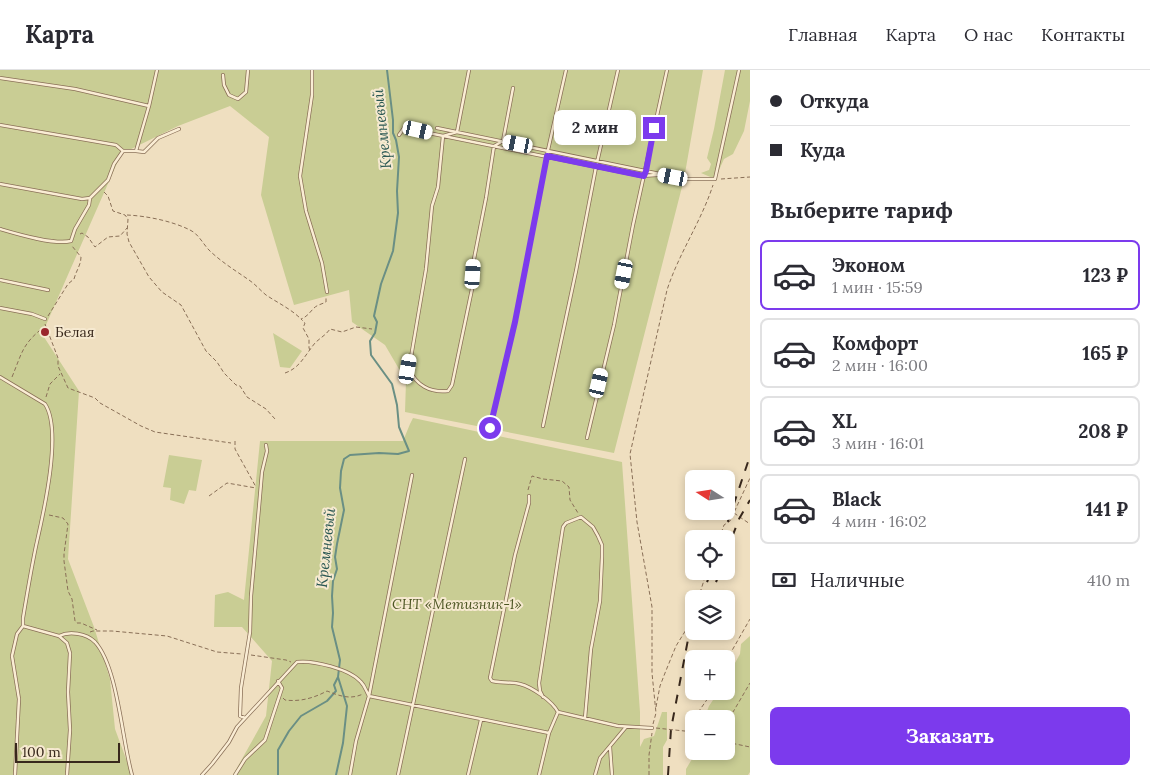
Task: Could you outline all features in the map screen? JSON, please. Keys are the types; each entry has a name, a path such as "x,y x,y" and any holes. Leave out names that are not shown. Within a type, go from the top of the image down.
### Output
{"lane":[{"path":"136,151 157,70"},
{"path":"223,75 224,85 229,95 238,99 246,92 248,70"},
{"path":"312,70 312,95 300,176 306,211 322,263 327,292"},
{"path":"457,132 469,70"},
{"path":"490,428 515,322 548,150 566,70"},
{"path":"543,426 596,167 618,70"},
{"path":"587,438 614,325 667,70"},
{"path":"437,128 684,179 715,180 739,70"},
{"path":"0,78 75,90 149,106"},
{"path":"494,146 503,141 514,88"},
{"path":"0,125 116,145 123,150 144,152 158,138 179,129"},
{"path":"399,135 404,128 644,176 663,175"},
{"path":"443,136 457,132"},
{"path":"443,136 438,187 432,206 426,269 408,369 413,380 426,388 440,392 448,391 452,386 472,290 474,259 488,189 494,146"},
{"path":"0,184 82,199 90,198 108,180 114,164 123,150"},
{"path":"0,229 47,240 70,242 89,205 90,198"},
{"path":"0,280 48,290"},
{"path":"0,308 32,314 45,319"},
{"path":"0,377 44,404 51,419 53,441 44,514 34,554 23,626 17,634 12,656 19,713 15,775"},
{"path":"245,718 240,716 241,688 250,632 251,596 262,472 268,451 266,445"},
{"path":"398,775 465,459"},
{"path":"350,775 356,741 369,696 412,475"},
{"path":"529,496 490,678 492,681 521,684 543,696 555,706 558,712 549,733 539,775"},
{"path":"543,696 540,691 540,683 563,527 566,523 581,517 593,528 602,545 600,601 592,648 585,718"},
{"path":"23,626 59,636 67,643 70,653 68,692 70,730 67,775"},
{"path":"59,636 66,633 83,635 94,641 106,661 112,677 132,775"},
{"path":"202,775 212,764 237,727 297,662 305,661 347,671 361,682 369,696"},
{"path":"236,775 245,759 265,740 282,688 278,681"},
{"path":"369,696 549,733"},
{"path":"558,712 618,726 652,728"},
{"path":"468,775 481,720"},
{"path":"595,775 600,758 627,727"},
{"path":"610,745 612,775"}],"path":[{"path":"656,709 652,673 652,607 637,522 630,454 667,290 674,269 706,206 715,180 750,177"},
{"path":"101,188 108,196 114,211 158,221 169,221 194,232 204,245 220,260 305,322 303,328 309,339 309,348 311,350"},
{"path":"126,215 128,219 129,242 137,258 158,288 181,305 206,351 217,362 224,373 236,385 240,386 247,397 266,409 275,418"},
{"path":"128,219 135,216"},
{"path":"74,237 82,233 88,237 95,247 108,237 120,236 127,227"},
{"path":"70,242 81,257 81,263 74,279 68,284 45,319 45,327 58,358 60,373 68,388 95,398 100,403 155,432 231,442"},
{"path":"301,319 326,302 327,292"},
{"path":"10,383 25,345 45,327"},
{"path":"285,373 292,371 315,343 330,329 342,332 356,327 372,329"},
{"path":"44,404 48,389 60,373"},
{"path":"235,441 235,449 256,488"},
{"path":"529,496 528,487 532,476 562,481 569,487 570,500 581,517"},
{"path":"735,511 750,478"},
{"path":"209,496 227,484 261,489"},
{"path":"44,514 63,518 68,524 64,561 75,621 77,624 81,623 100,630"},
{"path":"735,514 750,524"},
{"path":"722,530 724,525 731,520"},
{"path":"732,650 750,619"},
{"path":"83,635 100,630 167,636 217,652 297,662"},
{"path":"650,775 649,755 652,728 660,686 676,646 685,631"},
{"path":"734,710 750,683"},
{"path":"280,693 285,700 296,701 318,696 328,691 345,697 355,698 367,692"},
{"path":"652,728 685,731"},
{"path":"735,744 750,747"}],"green space":[{"path":"0,70 703,70 684,179 614,453 405,412 406,381 385,345 352,322 349,290 294,305 261,195 269,137 230,106 178,126 121,154 42,334 79,391 68,559 94,627 110,679 115,729 132,775 0,775"},
{"path":"725,70 750,70 750,101 744,131 733,154 724,159 715,179 701,173 709,170 711,164 707,158"},
{"path":"273,333 302,351 290,368 280,367"},
{"name":"СНТ «Метизник-1»","path":"413,418 622,462 640,712 640,747 644,739 654,736 662,712 667,712 667,740 663,747 663,775 233,775 266,716 272,661 242,627 214,627 215,595 228,592 244,600 260,441 403,441"},
{"path":"169,455 202,460 196,491 189,490 184,504 170,500 171,488 163,487"},
{"path":"750,636 750,772 748,775 686,775 686,769 691,760 735,760 735,710 707,710 713,700 735,700 735,663 740,654 741,644"}],"waterway":[{"name":"Кремневый","path":"278,775 278,750 289,731 301,716 327,701 336,691 334,685 338,677 340,660 332,627 332,596 333,581 337,569 335,557 344,510 340,488 344,459 350,455 398,454 409,451 399,427 397,405 392,384 371,355 370,341 375,333 377,322 374,316 381,284 393,251 398,213 399,157 393,133 387,70"},
{"path":"336,775 343,743 347,706 338,677"}],"railway":[{"path":"725,530 750,456"},
{"path":"735,530 750,500"},
{"path":"704,590 708,580"},
{"path":"713,590 717,580"},
{"path":"668,775 671,729 688,640"}],"place":[{"name":"Белая","path":"45,332"}],"route":[{"path":"490,428 515,322 547,156 644,176 654,128"}]}
